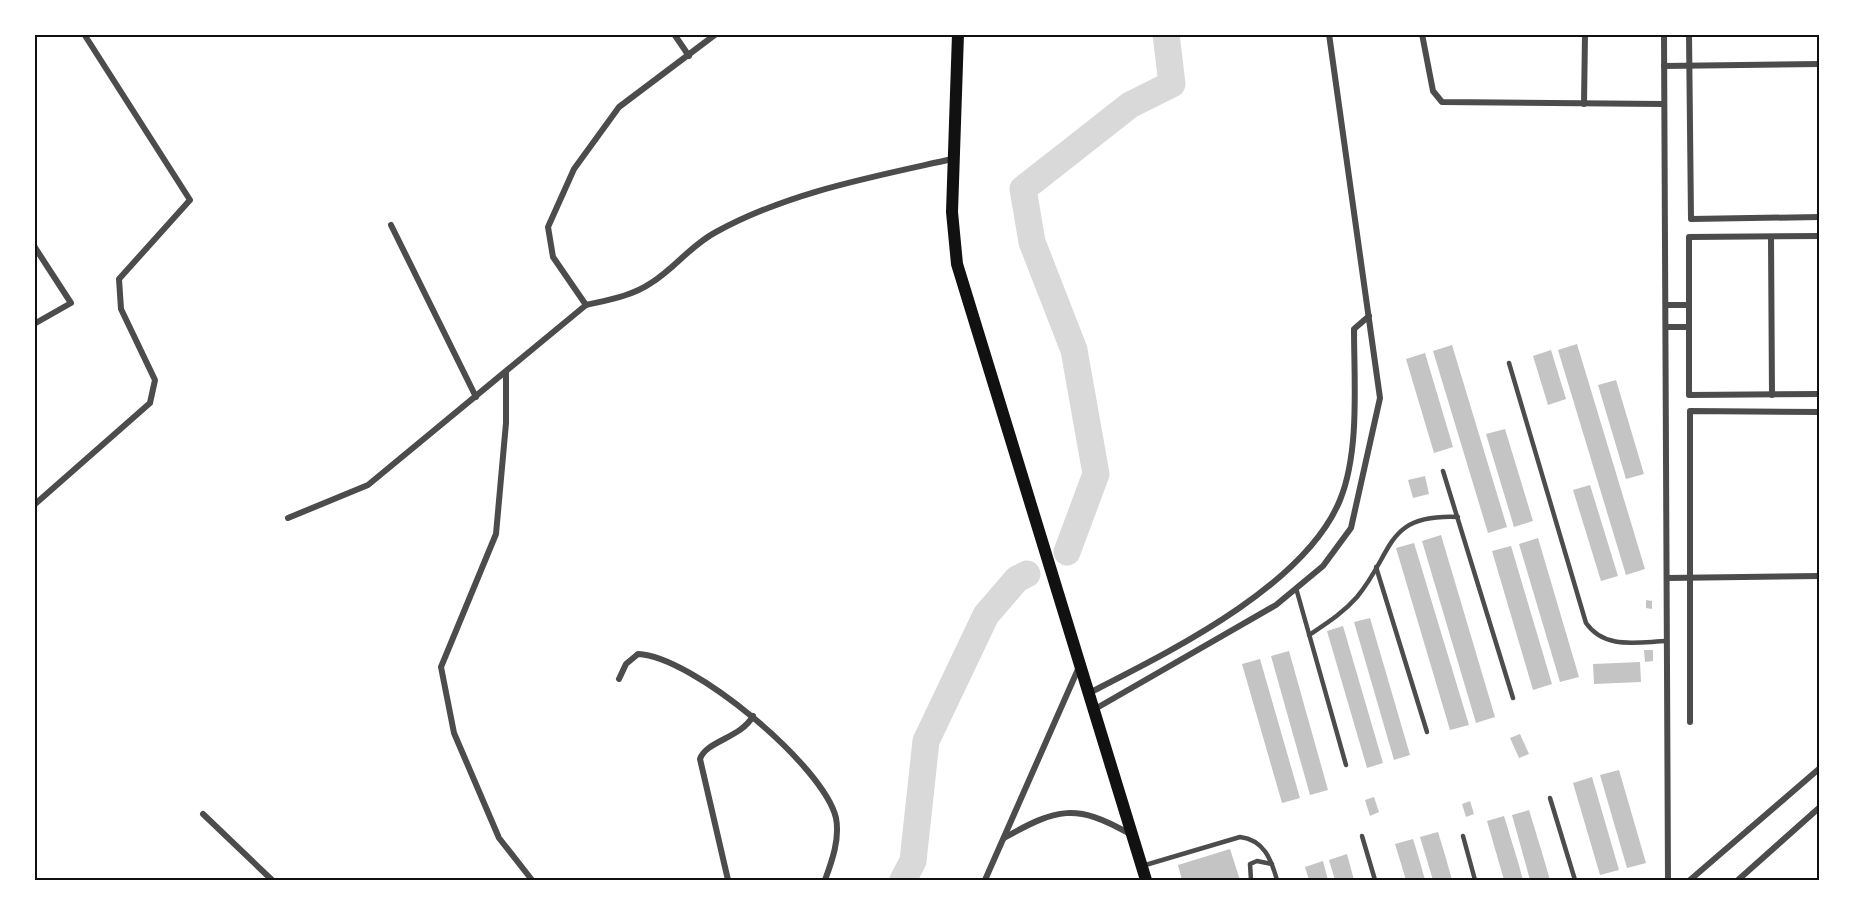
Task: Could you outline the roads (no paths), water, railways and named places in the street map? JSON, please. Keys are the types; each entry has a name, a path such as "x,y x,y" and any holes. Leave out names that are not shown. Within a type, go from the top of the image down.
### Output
{"main road":[{"path":"958,34 958,90 952,159 952,212 957,264 1146,880"}],"street":[{"path":"34,504 150,403 155,380 121,309 119,279 190,200 84,34"},
{"path":"674,34 689,56"},
{"path":"586,306 553,257 548,227 574,169 619,107 716,34"},
{"path":"1095,709 1276,605 1323,566 1351,528 1380,398 1329,34"},
{"path":"1422,34 1433,91 1442,102 1664,104"},
{"path":"1584,104 1585,34"},
{"path":"1664,34 1668,880"},
{"path":"1689,34 1691,219 1820,218"},
{"path":"1664,66 1820,64"},
{"path":"288,518 368,485 586,306 626,295 652,283 677,260 714,232 792,198 952,159"},
{"path":"391,225 476,397"},
{"path":"1820,236 1689,237 1689,395 1820,394"},
{"path":"1771,237 1772,395"},
{"path":"34,246 71,303 34,324"},
{"path":"1666,305 1689,306"},
{"path":"1089,693 1168,652 1239,607 1283,574 1318,541 1341,499 1354,437 1354,329 1369,316"},
{"path":"1667,327 1689,327"},
{"path":"506,373 506,423 496,534 441,667 454,733 499,838 532,880"},
{"path":"1690,722 1690,411 1820,412"},
{"path":"1667,578 1820,576"},
{"path":"619,679 626,663 638,654 647,654 678,666 712,685 753,716 807,773 836,818 837,839 825,880"},
{"path":"985,880 1080,665"},
{"path":"728,880 700,759 707,749 748,726 753,716"},
{"path":"1690,880 1820,768"},
{"path":"1738,880 1820,807"},
{"path":"1003,838 1037,819 1075,813 1095,816 1132,835"},
{"path":"203,814 272,880"}],"lane":[{"path":"1509,363 1586,623 1601,639 1610,642 1666,641"},
{"path":"1443,471 1513,698"},
{"path":"1309,635 1343,613 1394,538 1409,524 1422,517 1458,517"},
{"path":"1376,567 1427,732"},
{"path":"1296,588 1346,765"},
{"path":"1550,798 1575,880"},
{"path":"1362,836 1375,880"},
{"path":"1463,836 1475,880"},
{"path":"1142,866 1240,837 1251,838 1259,843 1272,864 1277,880"},
{"path":"1251,880 1250,864 1257,861 1272,864"}],"waterway":[{"path":"1067,552 1096,474 1074,350 1032,242 1023,189 1130,105 1172,84 1166,34"},
{"path":"903,880 913,861 926,741 986,615 1017,579 1027,574"}]}
